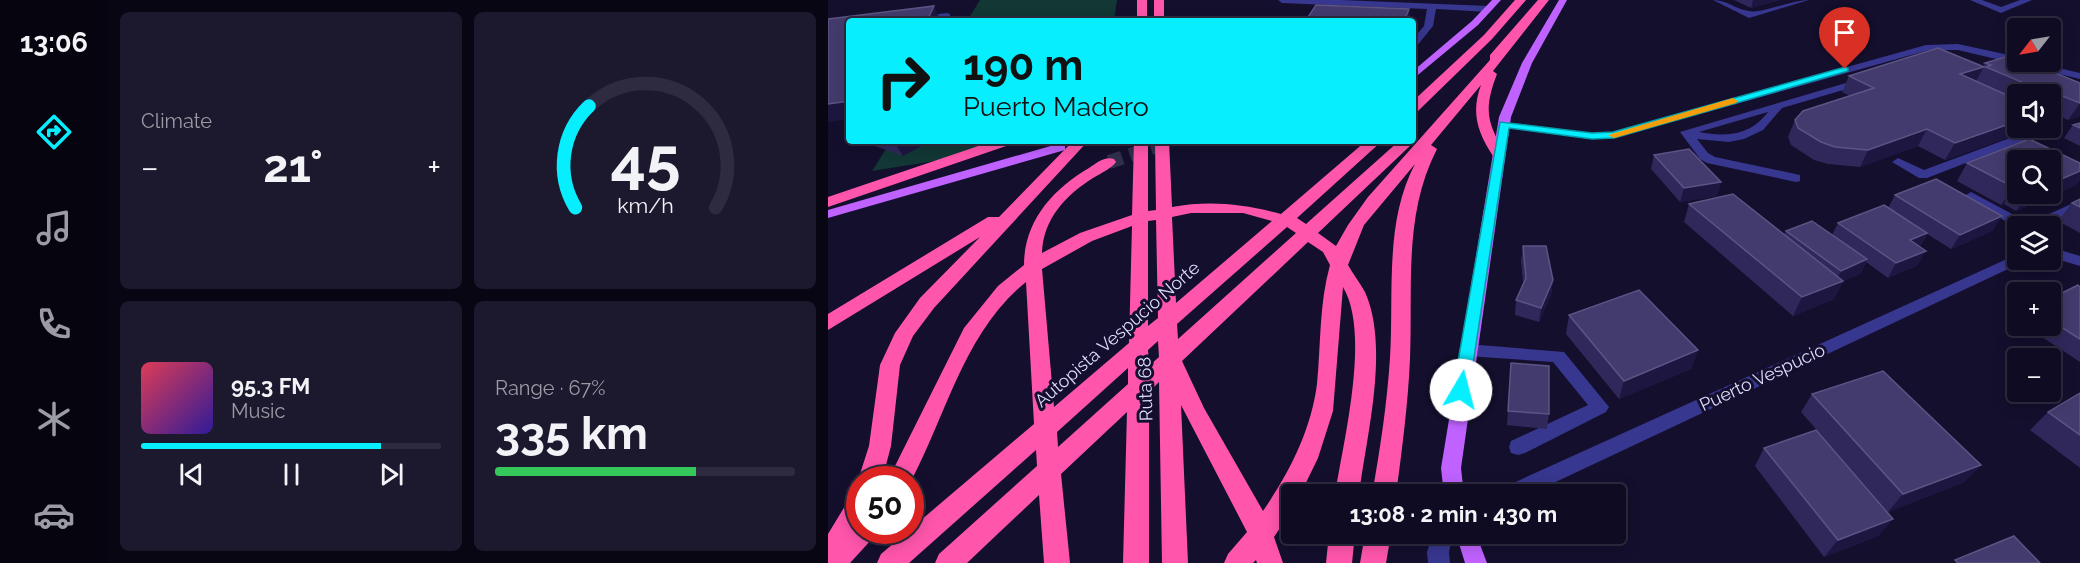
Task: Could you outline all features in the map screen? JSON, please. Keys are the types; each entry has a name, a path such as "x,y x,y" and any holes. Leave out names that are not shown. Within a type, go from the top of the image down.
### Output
{"highway":[{"path":"1142,0 1142,18"},
{"path":"1159,0 1159,18"},
{"path":"1416,105 1465,60 1521,0"},
{"path":"1385,484 1396,405 1406,235 1415,176 1431,148 1544,0"},
{"path":"1416,91 1465,60"},
{"path":"1416,132 1496,61"},
{"path":"1496,61 1482,96 1480,119 1497,153"},
{"path":"1237,563 1268,526 1296,479 1318,424 1326,389 1332,296 1345,244 1384,189 1496,61"},
{"path":"828,202 886,180 998,144"},
{"path":"874,466 880,446 890,365 905,333 927,303 1078,144"},
{"name":"Ruta 68","path":"1136,563 1141,144"},
{"name":"Ruta 68","path":"1162,144 1168,352 1179,401 1176,563"},
{"name":"Autopista Vespucio Norte","path":"890,563 1373,144"},
{"path":"948,563 1404,144"},
{"path":"1057,563 1034,270 1037,231 1052,205 1068,189 1109,162"},
{"path":"828,323 990,224 1034,190"},
{"path":"908,466 926,433 967,339 981,316 1006,288 1060,249 1117,224 1154,214 1208,207 1251,210 1290,222 1323,242 1343,267 1356,294 1364,341 1363,370 1348,484"},
{"path":"1179,401 1245,499 1265,544 1270,563"},
{"path":"828,556 846,527"},
{"path":"832,563 850,544"},
{"path":"1339,563 1341,544"},
{"path":"1373,563 1376,544"}],"main road":[{"path":"1416,73 1497,0"},
{"path":"1453,484 1451,468 1497,153 1519,78 1563,0"},
{"path":"828,214 1061,147"},
{"path":"1469,544 1476,563"}],"street":[{"path":"1282,0 1489,9"},
{"path":"1717,0 1749,15 1805,0"},
{"path":"1974,0 2001,9 2028,0"},
{"path":"1317,12 1330,3"},
{"path":"1416,41 1428,26 1432,7"},
{"path":"930,18 947,16"},
{"path":"1504,125 1604,136 1929,47 1958,47 2007,58"},
{"path":"1929,47 1940,57"},
{"path":"1998,66 2049,81"},
{"path":"2061,71 2080,76"},
{"path":"1686,132 1875,78"},
{"path":"1665,120 1686,132 1726,139 1747,136 1757,130 1776,107"},
{"path":"1686,132 1704,156 1711,160 1796,178"},
{"path":"1898,162 1923,175 2020,138"},
{"path":"1971,196 2007,216"},
{"path":"2054,216 2080,204"},
{"path":"2061,255 2080,261"},
{"name":"Puerto Vespucio","path":"1531,484 2007,264"},
{"path":"1467,350 1558,356 1600,407 1518,447"},
{"path":"1439,563 1440,544"}],"green space":[{"path":"980,0 1117,0 1114,18 969,18"},
{"path":"889,144 990,144 947,159 872,171"}],"building":[{"path":"1316,5 1409,9 1405,18 1308,17"},
{"path":"934,6 928,18 846,18 846,101 828,104 828,19"},
{"path":"1938,48 1984,67 1960,74 2007,95 2007,125 1955,143 1927,129 1868,150 1835,147 1821,142 1798,128 1795,120 1803,111 1874,88 1849,76"},
{"path":"2007,56 2007,72 2053,72 2080,83 2080,103 2061,95 2061,84 2026,84 1986,67 1991,65 1985,63"},
{"path":"2029,139 2052,150 2007,150 2007,184 1967,163"},
{"path":"1689,149 1721,182 1684,188 1654,155"},
{"path":"2061,154 2080,163 2080,171 2061,179"},
{"path":"1936,179 2002,216 1960,235 1895,195"},
{"path":"1733,194 1843,281 1802,297 1689,204"},
{"path":"2080,199 2080,207 2072,203"},
{"path":"1884,205 1927,233 1910,240 1926,251 1896,263 1838,223"},
{"path":"1812,221 1867,259 1841,271 1786,231"},
{"path":"1523,246 1546,246 1553,280 1541,308 1516,300 1526,278"},
{"path":"2078,285 2080,287 2080,339 2061,327 2061,294"},
{"path":"1639,290 1698,350 1624,381 1569,315"},
{"path":"1511,363 1549,366 1549,414 1508,411"},
{"path":"1883,371 1981,465 1903,494 1812,394"},
{"path":"2080,393 2080,435 2048,412"},
{"path":"1816,430 1893,519 1838,540 1764,448"},
{"path":"2014,536 2040,563 1958,563 1955,560"}],"tunnel":[{"path":"1109,162 1163,144"}],"slow traffic":[{"path":"1614,135 1733,101"}],"route":[{"path":"1461,390 1497,153 1504,125 1592,136 1614,135 1845,69"}]}
